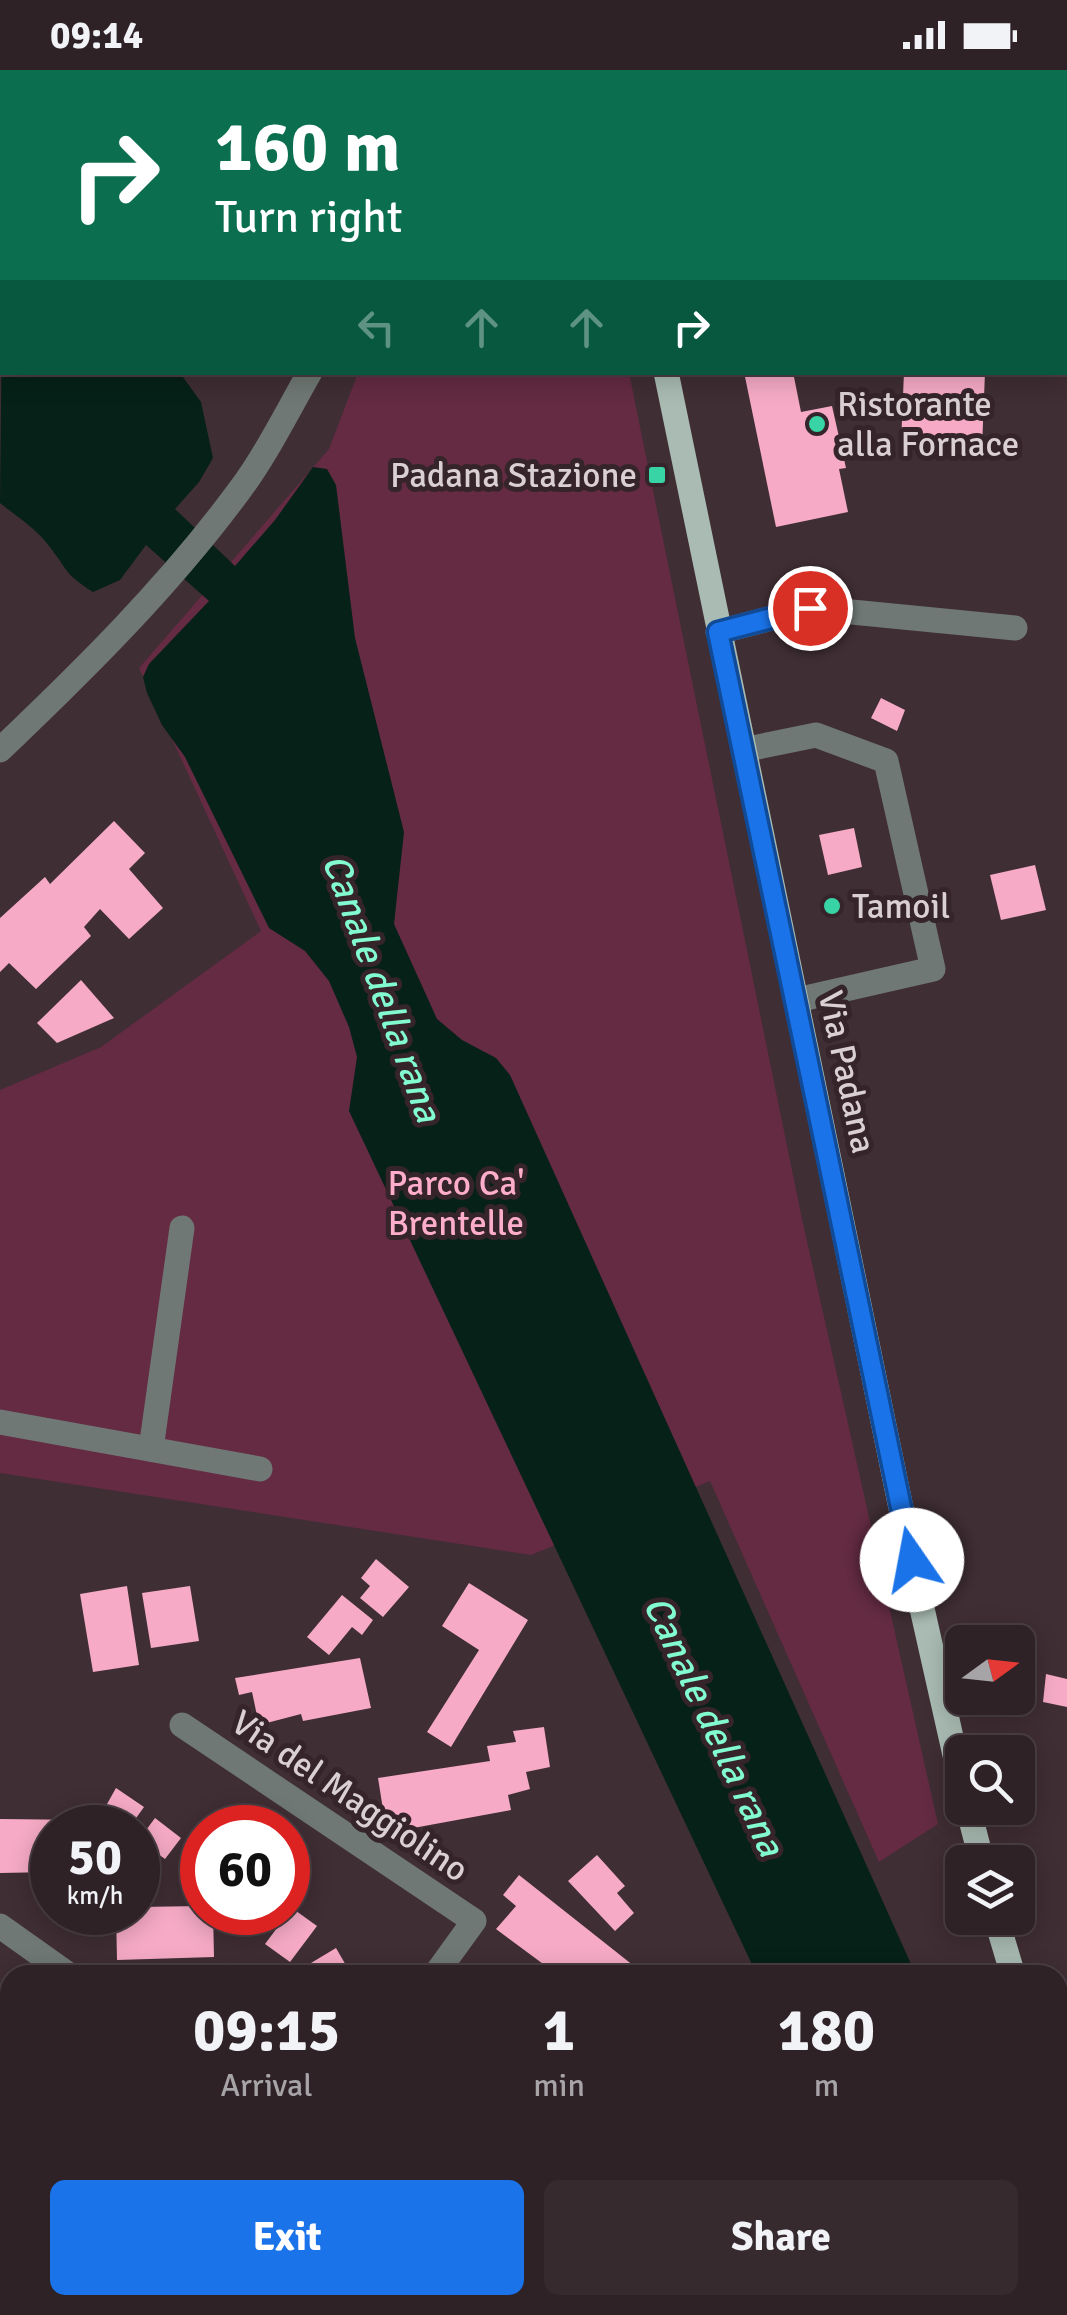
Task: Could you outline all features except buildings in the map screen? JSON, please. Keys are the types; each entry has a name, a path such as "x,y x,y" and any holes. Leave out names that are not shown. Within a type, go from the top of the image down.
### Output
{"main road":[{"name":"Via Padana","path":"667,375 951,1735"},
{"path":"1001,1935 1010,1965"}],"street":[{"path":"0,750 166,583 242,488 308,375"},
{"path":"718,632 810,608 1015,628"},
{"path":"743,750 816,735 886,761 934,969 797,1000"},
{"path":"151,1449 182,1228"},
{"path":"0,1422 260,1469"},
{"name":"Via del Maggiolino","path":"182,1725 474,1921 442,1965"},
{"path":"0,1926 55,1965"}],"green space":[{"name":"Parco Ca' Brentelle","path":"357,375 629,375 802,1219 938,1824 879,1862 710,1481 531,1555 0,1473 0,1090 101,1047 261,931 139,668 329,449"}],"water":[{"name":"Canale della rana","path":"1,375 181,375 201,402 213,458 199,482 175,509 235,566 313,467 327,469 336,485 355,638 404,832 394,924 437,1019 462,1040 496,1058 510,1075 911,1965 752,1965 349,1111 357,1057 329,981 305,951 269,928 185,757 162,725 147,693 143,677 149,664 209,601 146,545 120,580 93,592 71,576 39,534 0,503"}],"place":[{"name":"Ristorante alla Fornace","path":"817,424"},
{"name":"Padana Stazione","path":"657,475"},
{"name":"Tamoil","path":"832,906"}],"route":[{"path":"810,608 718,632 912,1560"}]}
